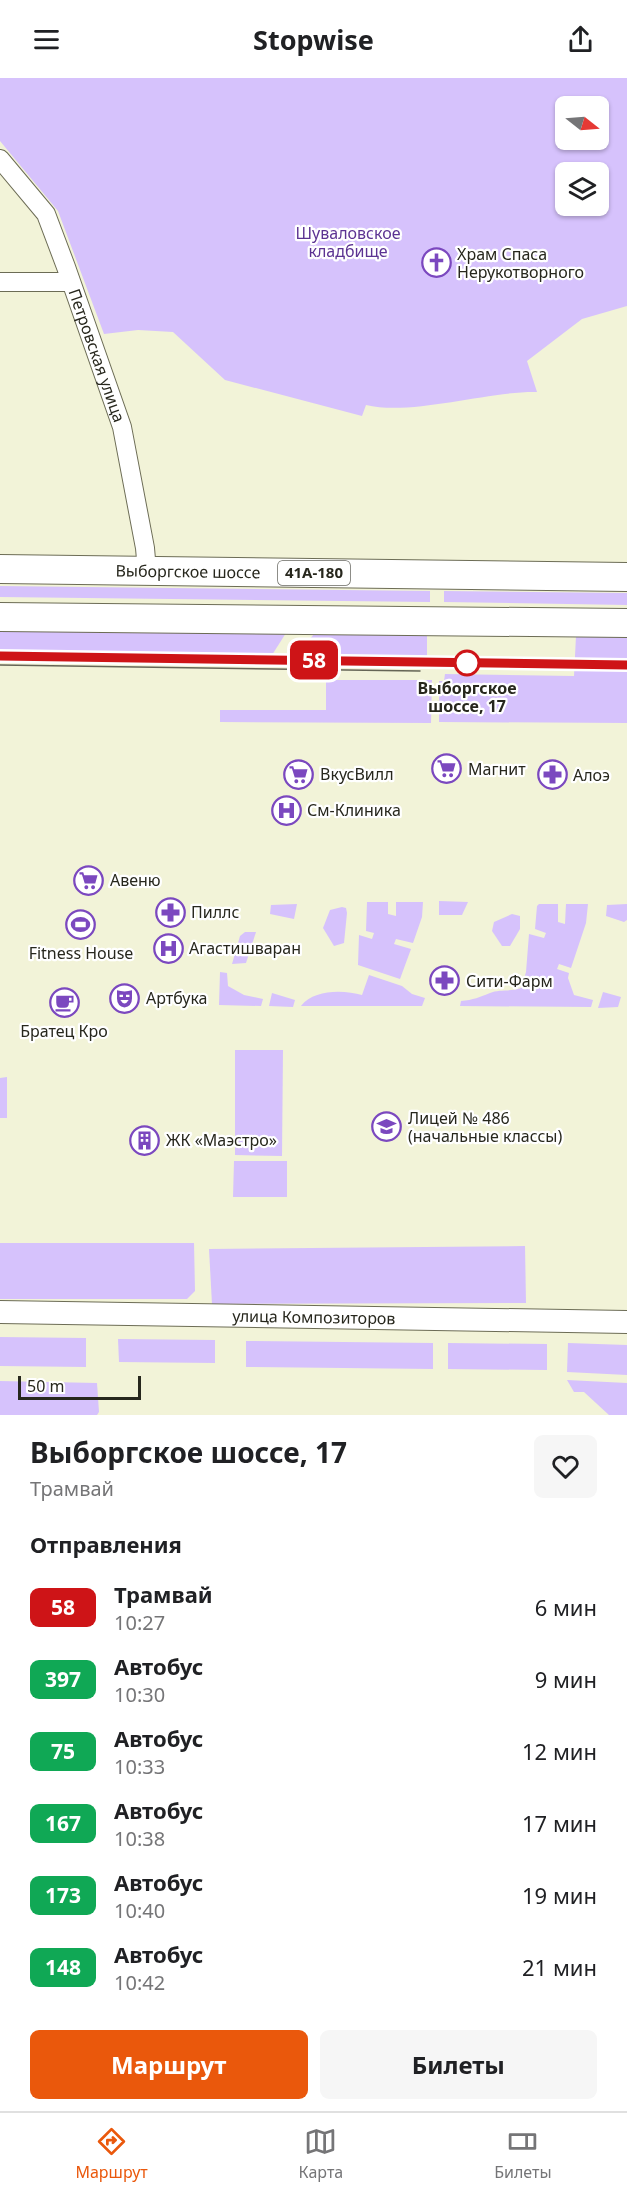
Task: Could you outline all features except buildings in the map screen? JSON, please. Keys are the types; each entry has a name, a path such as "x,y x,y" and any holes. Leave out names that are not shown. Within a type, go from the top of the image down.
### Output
{"main road":[{"name":"Выборгское шоссе","path":"0,569 627,577"},
{"path":"0,617 627,623"}],"street":[{"name":"Петровская улица","path":"0,159 46,214 122,427 145,548 147,571"},
{"path":"0,282 70,282"},
{"name":"улица Композиторов","path":"0,1312 627,1322"},
{"name":"улица Композиторов","path":"0,1325 627,1331"}],"green space":[{"name":"Шуваловское кладбище","path":"0,78 627,78 627,306 582,319 527,361 537,392 405,407 385,408 366,405 362,416 225,380 173,332 138,330 104,334 58,211 0,141"},
{"path":"0,586 430,591 430,602 0,597"},
{"path":"444,591 627,593 627,605 444,602"},
{"path":"0,629 286,633 272,655 0,652"},
{"path":"314,634 427,635 427,657 297,655"},
{"path":"576,636 627,636 627,723 439,722 439,681 444,681 445,674 574,676"},
{"path":"326,680 432,680 431,723 220,722 220,710 326,710"},
{"path":"439,901 468,902 462,915 439,915"},
{"path":"367,902 388,902 388,914 396,916 396,902 423,902 422,917 413,943 396,939 394,944 411,949 400,979 358,965 359,935 372,939 374,933 366,931"},
{"path":"297,904 294,919 270,914 271,905"},
{"path":"539,904 558,904 558,922 565,924 566,904 588,904 586,923 571,968 559,964 557,969 569,973 568,978 574,995 593,1000 591,1007 460,1006 461,1001 494,992 521,988 526,972 529,934 544,938 546,933 535,929"},
{"path":"627,904 627,920 624,922 606,916 607,905"},
{"path":"346,908 347,913 344,943 334,946 323,928 330,910"},
{"path":"512,914 520,916 520,929 510,946 502,946 492,931 494,922"},
{"path":"245,932 256,932 246,963 232,964 240,936"},
{"path":"220,972 227,973 228,986 244,995 263,999 261,1006 219,1005"},
{"path":"369,975 402,986 412,994 425,998 422,1006 301,1006 313,996 330,992 362,995"},
{"path":"603,992 621,997 618,1007 598,1008"},
{"path":"272,993 295,1000 293,1007 269,1006"},
{"path":"235,1050 283,1050 282,1156 235,1155"},
{"path":"7,1077 7,1118 0,1118 0,1078"},
{"path":"234,1161 287,1161 287,1197 233,1197"},
{"path":"0,1243 194,1243 195,1291 187,1299 0,1299"},
{"path":"525,1246 526,1303 212,1304 209,1249"},
{"path":"0,1337 86,1338 86,1367 0,1366"},
{"path":"118,1339 215,1340 215,1363 119,1362"},
{"path":"246,1341 433,1343 433,1369 246,1367"},
{"path":"448,1343 547,1344 547,1370 448,1369"},
{"path":"568,1343 627,1345 627,1375 567,1372"},
{"path":"567,1380 627,1383 627,1415 609,1415 584,1392 574,1392"},
{"path":"0,1381 97,1383 99,1412 97,1415 0,1415"}],"tram line":[{"path":"0,656 627,665"},
{"name":"58","path":"0,656 627,665"},
{"path":"0,665 420,671"}],"place":[{"name":"Храм Спаса Нерукотворного","path":"436,263"},
{"name":"Выборгское шоссе, 17","path":"467,663"},
{"name":"Магнит","path":"447,769"},
{"name":"ВкусВилл","path":"299,774"},
{"name":"Алоэ","path":"552,775"},
{"name":"См-Клиника","path":"286,810"},
{"name":"Авеню","path":"89,880"},
{"name":"Пиллс","path":"170,912"},
{"name":"Fitness House","path":"81,925"},
{"name":"Агастишваран","path":"168,948"},
{"name":"Сити-Фарм","path":"445,981"},
{"name":"Артбука","path":"125,998"},
{"name":"Братец Кро","path":"64,1003"},
{"name":"Лицей № 486 (начальные классы)","path":"387,1127"},
{"name":"ЖК «Маэстро»","path":"145,1140"}]}
